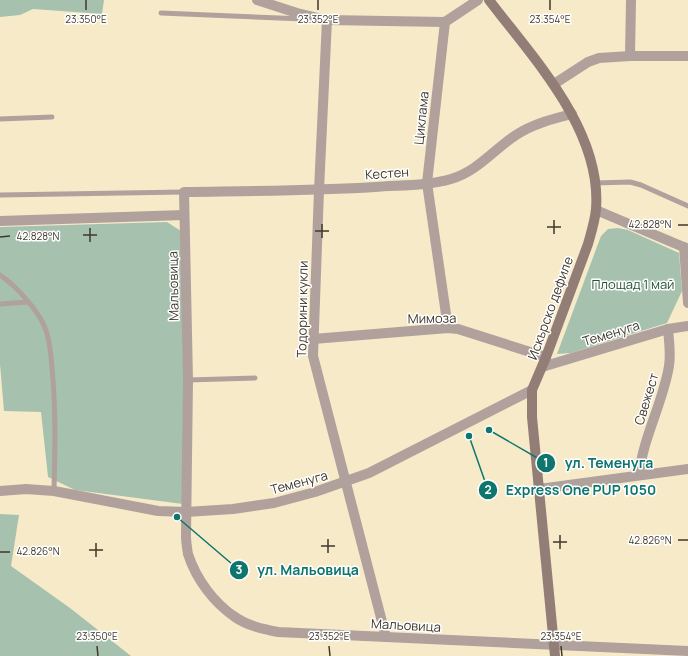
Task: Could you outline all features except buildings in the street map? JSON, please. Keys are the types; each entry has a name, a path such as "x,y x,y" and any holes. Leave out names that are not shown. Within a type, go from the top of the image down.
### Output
{"main road":[{"name":"Искърско дефиле","path":"489,0 554,84 572,114 587,150 595,183 596,210 588,244 546,357 532,390 532,417 554,651"}],"street":[{"path":"257,0 297,13 327,20 445,22 478,0"},
{"path":"630,56 631,0"},
{"name":"Тодорини кукли","path":"327,20 313,356 386,637"},
{"name":"Циклама","path":"445,22 427,183 448,328"},
{"path":"554,84 588,62 599,58 630,56 688,56"},
{"name":"Кестен","path":"184,192 319,190 427,183 450,180 465,174 476,167 515,136 531,126 572,114"},
{"name":"Мальовица","path":"184,192 188,380 186,536 188,554 195,570 205,587 217,602 235,618 256,628 278,632 386,637 554,651 688,651"},
{"path":"596,210 686,248 688,303"},
{"path":"0,221 184,215"},
{"name":"Теменуга","path":"542,367 668,329 688,326"},
{"name":"Мимоза","path":"313,339 448,328 458,329 546,357"},
{"name":"Свежест","path":"640,475 644,448 667,378 670,364 668,329"},
{"name":"Теменуга","path":"0,491 26,489 54,491 158,511 186,512 233,509 274,503 346,482 369,473 532,390"},
{"path":"539,489 688,469"}],"lane":[{"path":"161,14 327,20"},
{"path":"0,119 52,117"},
{"path":"595,183 630,182 641,185 688,206"},
{"path":"0,195 184,192"},
{"path":"0,275 8,280 17,289 28,302 45,328 51,359 56,423 54,491"},
{"path":"0,304 28,302"},
{"path":"188,380 255,378"}],"green space":[{"path":"0,0 104,0 102,14 33,9 20,15 0,17"},
{"path":"167,222 184,233 183,504 75,490 48,477 41,412 4,411 0,364 0,227"},
{"name":"Площад 1 май","path":"618,228 628,230 679,253 682,291 667,323 571,353 557,354 601,236 608,229"},
{"path":"0,514 19,515 11,566 70,608 131,656 0,656"}],"place":[{"name":"ул. Теменуга","path":"489,430"},
{"name":"Express One PUP 1050","path":"469,436"},
{"name":"ул. Мальовица","path":"177,517"}]}
